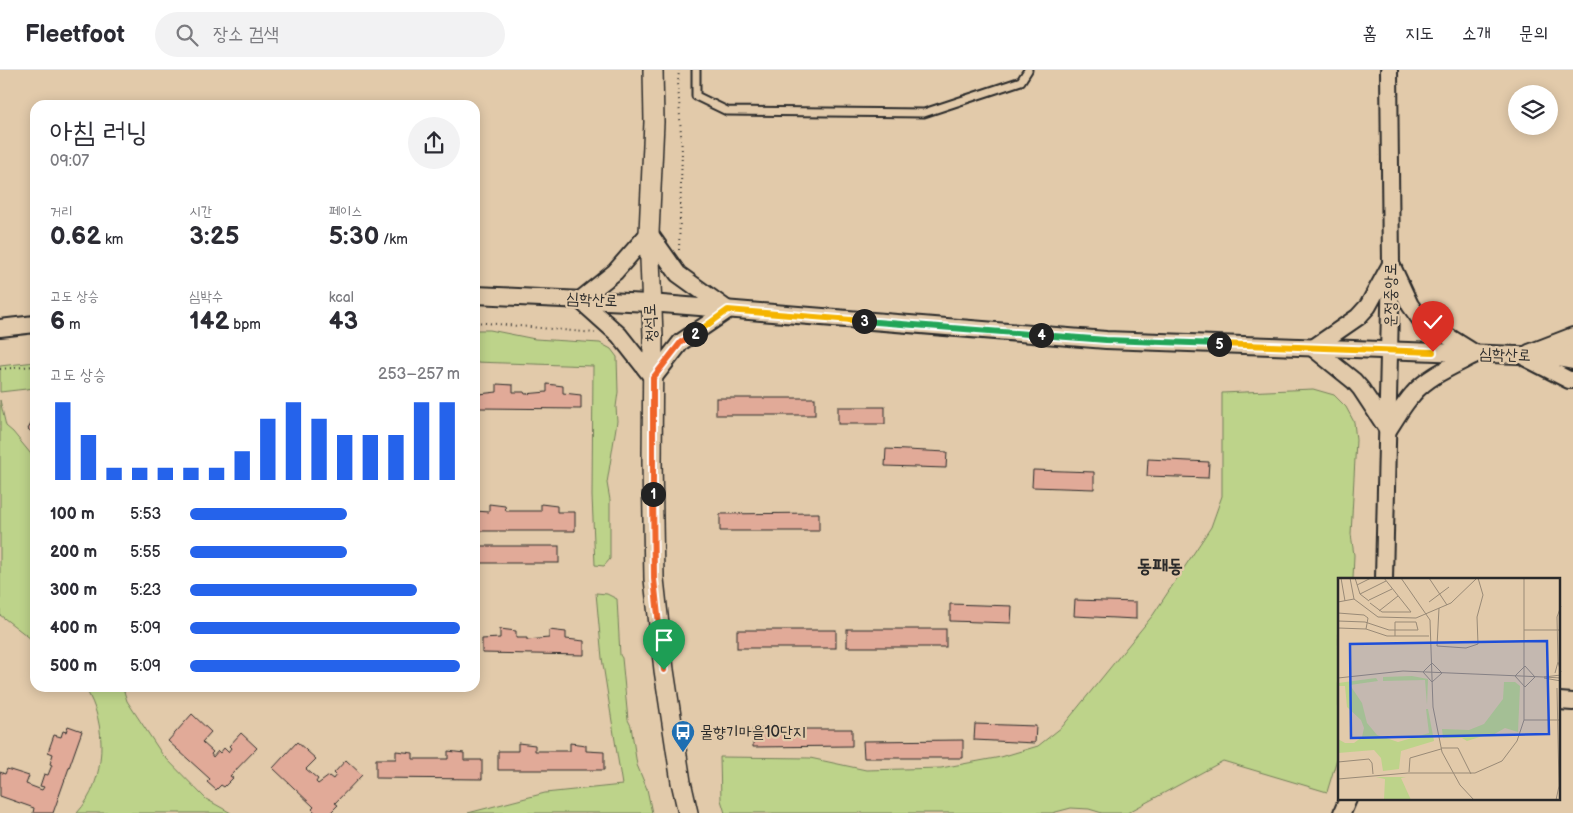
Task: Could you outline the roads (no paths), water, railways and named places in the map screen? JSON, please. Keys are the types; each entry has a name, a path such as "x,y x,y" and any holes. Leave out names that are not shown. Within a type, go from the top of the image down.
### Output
{"main road":[{"name":"청석로","path":"653,70 654,122 649,233 650,303 653,336 652,461 654,579 664,670 681,782 688,813"}],"street":[{"name":"운정중앙로","path":"1384,578 1392,264 1389,70"},
{"path":"649,233 678,274 728,310 681,342 653,378 619,335 580,300 615,272 649,233"},
{"path":"1392,264 1410,305 1420,319 1476,354 1420,387 1412,394 1388,430 1354,381 1313,348 1358,317 1368,306 1392,264"},
{"name":"심학산로","path":"480,295 650,303 1106,340 1548,356"},
{"path":"0,328 30,325"},
{"path":"1522,355 1573,336"},
{"path":"1548,356 1573,350"},
{"path":"1522,355 1569,380 1573,380"},
{"path":"1548,356 1573,361"},
{"path":"1560,701 1573,702"},
{"path":"1342,813 1348,800"}],"lane":[{"path":"696,70 696,96 727,111 914,113 924,113 1021,81 1028,70"}],"place":[{"name":"물향기마을10단지","path":"683,753"}],"district":[{"name":"동패동","path":"1160,566"}]}
